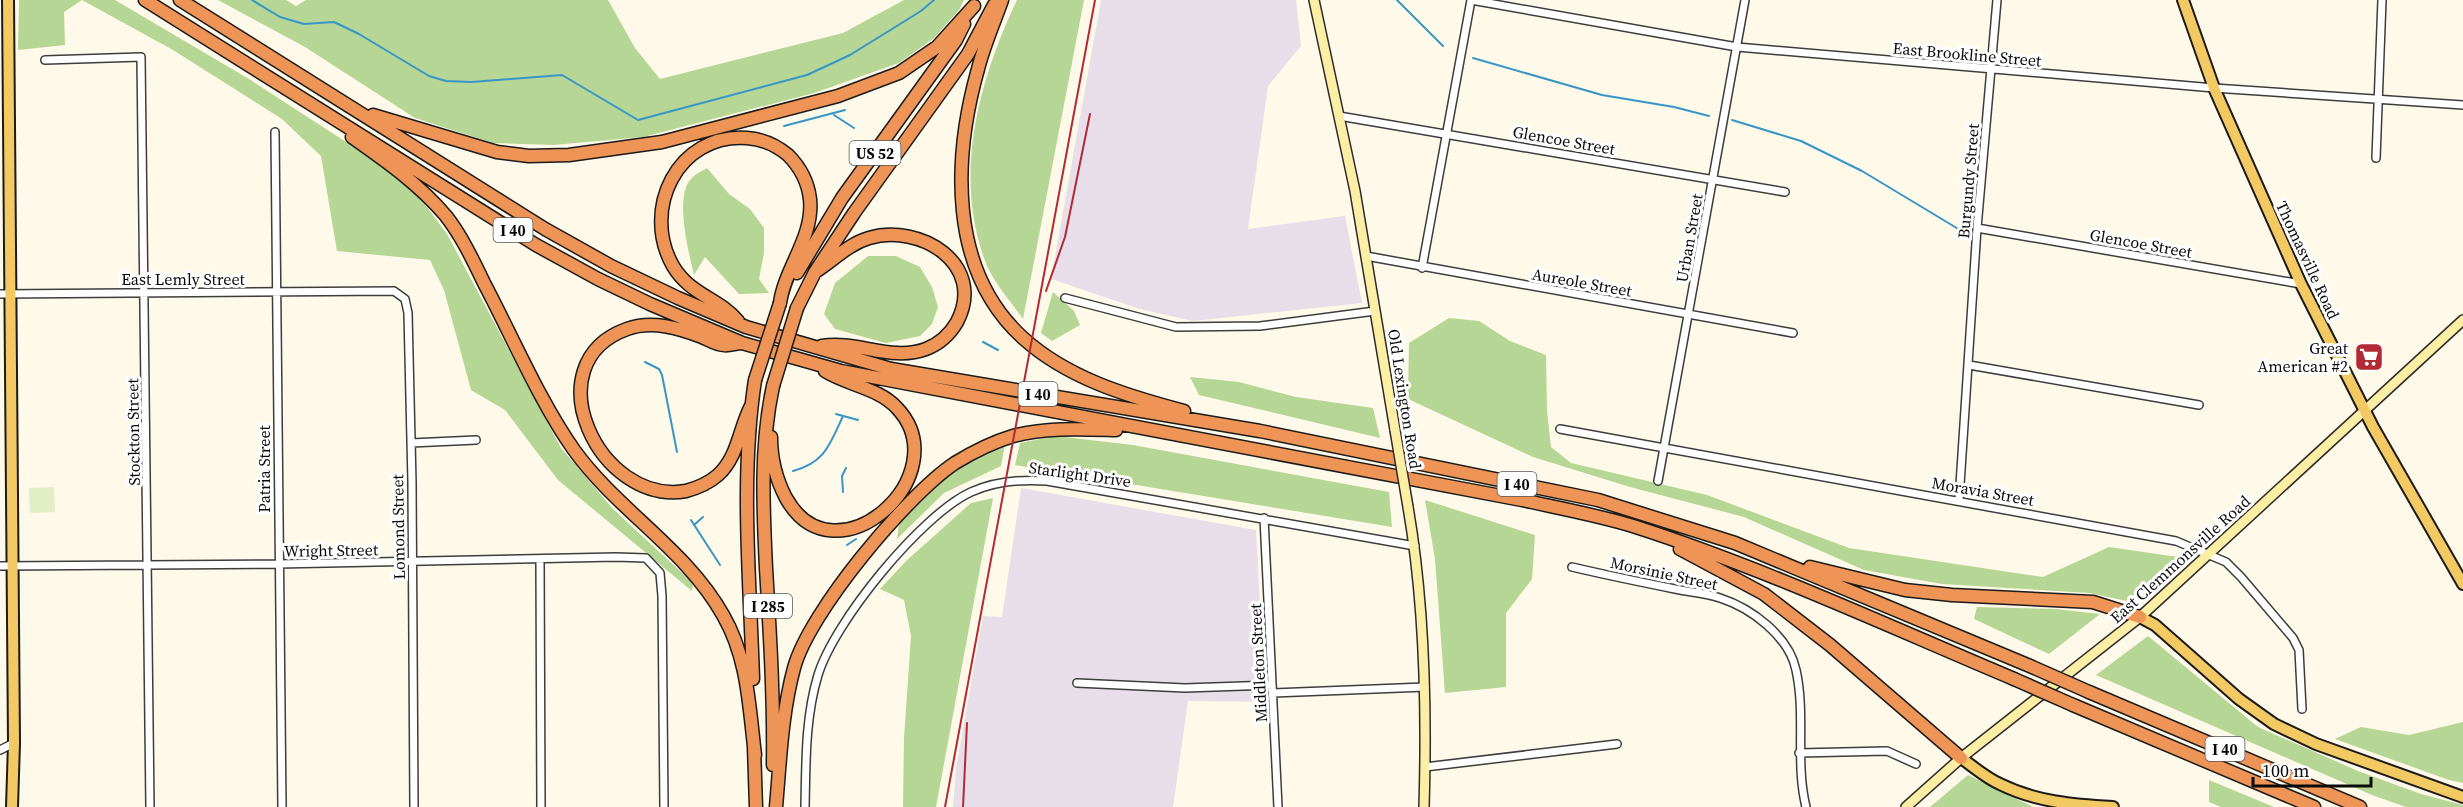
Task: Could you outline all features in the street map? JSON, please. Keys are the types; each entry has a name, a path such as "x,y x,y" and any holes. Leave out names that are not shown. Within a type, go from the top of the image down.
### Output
{"highway":[{"name":"I 40","path":"145,0 536,245 650,304 742,343 816,365 1155,432 1522,500 1630,525 1721,556 1786,582 2314,807"},
{"name":"I 40","path":"180,0 545,229 611,266 678,298 741,324 891,369 1260,431 1598,500 1769,556 2360,807"},
{"name":"US 52","path":"815,272 854,213 968,54 996,0"},
{"path":"1002,0 978,66 969,105 960,190 973,260 988,293 1004,318 1023,339 1052,360 1084,378 1142,400 1260,431"},
{"path":"359,111 497,152 529,156 569,155 662,142 838,96 899,73 937,46 976,3"},
{"name":"US 52","path":"780,303 819,234 956,40 976,3"},
{"path":"297,94 402,173 426,194 447,218 470,255 547,404 574,450 610,492 691,569 722,613 735,640 744,667 755,755"},
{"path":"741,324 727,308 701,295 684,280 666,253 662,239 662,210 671,179 690,157 708,145 740,138 765,141 784,152 799,167 804,177 810,200 808,223 782,290 780,303"},
{"path":"815,272 860,241 884,235 908,236 932,244 946,254 959,273 964,297 961,314 953,328 939,343 927,349 898,354 838,343 818,347"},
{"name":"I 285","path":"774,807 774,712 762,483 769,405 773,386 797,308 815,272"},
{"name":"I 285","path":"756,807 747,496 751,406 755,380 780,303"},
{"path":"742,343 724,345 661,326 643,326 625,330 602,344 591,357 582,381 580,403 592,437 616,468 637,484 668,492 700,487 718,475 735,452 744,419 751,406"},
{"path":"769,405 773,417 771,439 775,470 786,496 802,518 819,527 847,530 869,522 887,510 903,490 912,466 914,445 908,424 890,402 867,389 840,380 816,365"},
{"path":"774,807 785,716 794,666 816,620 854,567 899,515 932,482 954,464 983,447 1015,435 1059,429 1155,432"},
{"path":"1630,525 1711,564 1764,594 1830,645 1961,758"},
{"path":"1769,556 1905,590 1952,595 2093,602 2140,617"}],"main road":[{"path":"8,0 5,294 12,566 14,743 12,807"},
{"name":"Old Lexington Road","path":"1314,0 1366,256 1415,546 1425,687 1425,807"},
{"name":"Thomasville Road","path":"2183,0 2214,88 2301,284 2365,412 2463,584"},
{"name":"East Clemmonsville Road","path":"1906,807 1961,758 2140,617 2463,320"},
{"path":"2140,617 2155,625 2239,699 2274,724 2327,748 2463,797"},
{"path":"1961,758 1998,784 2035,799 2082,806 2113,807"}],"street":[{"name":"East Brookline Street","path":"1471,0 1737,47 2214,88 2463,105"},
{"path":"1422,268 1471,0"},
{"name":"Urban Street","path":"1658,481 1745,0"},
{"name":"Burgundy Street","path":"1959,500 1977,228 1997,0"},
{"path":"2376,158 2382,0"},
{"name":"Stockton Street","path":"45,60 141,57 150,807"},
{"name":"Glencoe Street","path":"1339,116 1785,192"},
{"name":"Patria Street","path":"275,132 282,807"},
{"name":"Glencoe Street","path":"1977,228 2301,284"},
{"name":"Aureole Street","path":"1366,256 1422,268 1793,333"},
{"name":"Lomond Street","path":"356,292 394,291 405,299 408,312 414,807"},
{"name":"East Lemly Street","path":"5,294 356,292"},
{"path":"1065,297 1176,327 1260,326 1375,311"},
{"path":"1969,365 2199,405"},
{"name":"Moravia Street","path":"1560,429 2176,541 2226,562 2293,638 2299,650 2302,709"},
{"path":"411,443 476,440"},
{"name":"Starlight Drive","path":"805,807 809,716 818,674 825,657 850,613 867,590 929,523 959,498 986,486 1005,481 1029,479 1101,489 1415,546"},
{"name":"Middleton Street","path":"1264,518 1278,807"},
{"name":"Wright Street","path":"0,566 540,560 616,556 646,558 660,573 662,596 664,807"},
{"path":"540,560 541,807"},
{"name":"Morsinie Street","path":"1572,567 1720,598 1743,609 1772,630 1789,649 1796,669 1800,702 1799,753 1802,793 1806,807"},
{"path":"1077,683 1185,688 1425,687"},
{"path":"0,750 14,743"},
{"path":"1425,767 1617,744"},
{"path":"1799,753 1887,751 1916,764"}],"shaded area":[{"path":"1101,0 1296,0 1301,46 1268,86 1248,229 1345,216 1362,303 1193,321 1140,309 1051,279"},
{"path":"1021,488 1256,530 1265,702 1188,701 1173,807 953,807 956,768 983,616 1002,617"}],"green space":[{"path":"19,0 82,0 64,12 65,45 18,50"},
{"path":"82,0 115,0 249,79 363,153 417,194 447,234 561,448 613,509 693,583 692,591 558,480 505,410 471,390 444,290 430,260 337,251 321,156 282,119 173,50"},
{"path":"218,0 286,0 296,6 306,0 608,0 635,48 660,79 843,33 904,0 964,0 959,10 934,38 899,63 814,93 643,137 553,145 493,143 415,118 305,47"},
{"path":"1017,0 1084,0 1023,319 990,273 977,233 971,199 974,131 981,97 1003,31"},
{"path":"707,168 729,194 750,209 764,228 764,253 759,279 769,293 739,294 705,257 694,275 684,226 684,198 686,187 691,179"},
{"path":"868,256 896,256 920,267 932,287 938,307 932,324 920,336 886,343 835,329 824,314 835,283"},
{"path":"1053,292 1074,311 1080,325 1052,341 1041,333"},
{"path":"1449,318 1479,321 1510,341 1546,355 1547,411 1551,447 1571,463 1707,495 1849,548 2043,577 2109,547 2185,558 2131,602 2090,593 1942,584 1864,570 1744,517 1630,487 1533,457 1408,399 1409,343"},
{"path":"1190,377 1239,382 1296,397 1373,408 1380,438 1199,395"},
{"path":"1056,436 1133,445 1389,492 1392,527 1015,465 1020,443"},
{"path":"1005,444 1001,466 944,493 897,539 899,524 942,481 981,454"},
{"path":"54,487 55,512 30,513 29,488"},
{"path":"993,498 936,807 903,807 904,738 911,636 904,600 880,589 906,561 971,503"},
{"path":"1425,500 1535,535 1532,579 1506,613 1506,687 1445,693 1435,559"},
{"path":"1977,607 2055,609 2100,614 2049,654 1974,619"},
{"path":"2148,636 2258,727 2358,771 2421,794 2463,805 2463,807 2406,807 2372,795 2096,675"},
{"path":"2463,722 2463,783 2335,739 2361,727 2409,735"},
{"path":"1968,775 2033,807 1930,807"},
{"path":"2209,780 2274,807 2221,807 2209,802"}],"waterway":[{"path":"252,0 280,17 304,24 334,22 359,34 429,76 446,81 472,82 562,75 638,120 807,75 850,55 921,11 934,0"},
{"path":"1397,0 1443,46"},
{"path":"1473,58 1602,95 1674,107 1709,116"},
{"path":"784,126 845,110"},
{"path":"834,115 854,128"},
{"path":"1732,120 1801,141 1862,171 1965,233"},
{"path":"983,342 998,350"},
{"path":"645,362 659,369 662,375 677,452"},
{"path":"836,414 858,420"},
{"path":"793,471 812,463 825,451 843,416"},
{"path":"843,492 842,476 846,468"},
{"path":"694,525 703,517"},
{"path":"691,520 720,565"},
{"path":"847,545 856,539"}],"railway":[{"path":"945,807 1095,0"},
{"path":"1046,291 1065,237 1090,114"},
{"path":"963,807 967,723"}],"place":[{"name":"Great American #2","path":"2369,357"}]}
